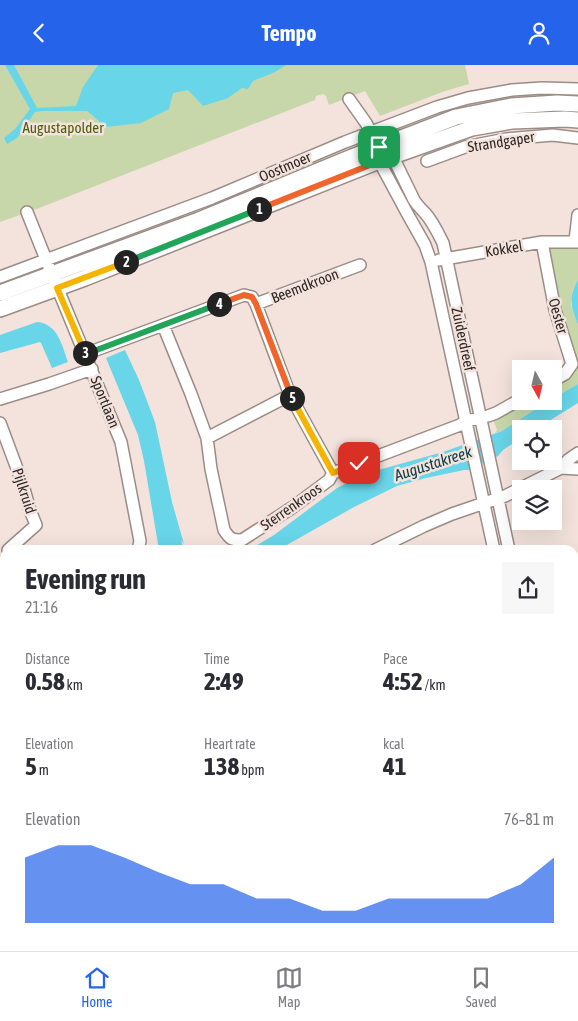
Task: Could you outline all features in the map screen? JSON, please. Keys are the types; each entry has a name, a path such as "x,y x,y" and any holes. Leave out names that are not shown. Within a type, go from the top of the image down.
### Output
{"main road":[{"path":"0,293 52,274 94,275 384,155 456,117 511,106 557,103 578,104"},
{"path":"384,155 472,128 512,121 578,120"},
{"path":"0,309 52,274"}],"street":[{"name":"Oostmoer","path":"0,277 52,274 212,198 281,168 437,107 468,98 512,90 542,88 578,89"},
{"name":"Zuiderdreef","path":"349,99 418,206 426,213 438,231 443,243 508,545"},
{"name":"Strandgaper","path":"426,161 465,147 506,139 553,135 578,138"},
{"name":"Zuiderdreef","path":"384,155 407,213 425,245 431,262 493,545"},
{"name":"Sportlaan","path":"27,212 121,442 140,541 139,545"},
{"path":"576,241 578,215"},
{"name":"Kokkel","path":"431,262 542,243 576,241"},
{"name":"Oester","path":"542,243 555,309 572,364 562,376"},
{"name":"Beemdkroon","path":"86,354 244,295 252,297 256,304 360,265"},
{"path":"256,304 290,395 333,473 460,425 465,421 496,413 512,404"},
{"name":"Sterrenkroos","path":"163,325 207,438 224,530 229,538 242,540 293,507 329,480 333,473"},
{"path":"0,399 92,369"},
{"path":"207,438 290,395"},
{"name":"Pijlkruid","path":"0,423 36,525 14,545"},
{"path":"562,467 578,453"},
{"path":"562,468 578,469"},
{"path":"393,545 452,514 506,496 557,470"}],"green space":[{"name":"Augustapolder","path":"0,65 465,65 469,84 445,91 380,116 365,91 329,105 326,96 323,94 316,96 315,100 0,222"},
{"path":"578,247 578,279 573,290 571,304 578,325 578,384 562,393 562,378 570,373 550,248"},
{"path":"512,408 512,410 534,410 519,420 512,420 512,424 495,433 497,430 493,419"}],"water":[{"path":"5,65 14,65 37,108 76,106 83,87 98,65 286,65 253,81 248,89 242,88 228,98 203,106 188,90 173,93 169,109 141,123 106,127 87,111 35,112 17,138 7,144 4,138 15,129 30,109"},
{"path":"578,279 578,325 572,298"},
{"path":"37,322 50,327 58,336 68,362 52,368 40,342 0,353 0,335"},
{"path":"125,350 139,380 155,422 172,502 184,544 181,540 182,545 158,545 138,435 106,358"},
{"path":"578,384 578,403 551,420 519,420 534,410 562,410 562,393"},
{"name":"Augustakreek","path":"512,424 512,444 498,456 469,470 426,478 397,486 354,507 287,545 257,545 274,535 337,488 364,474 443,452 502,431"}],"route":[{"path":"359,463 333,473 290,395 252,297 244,295 86,354 57,288 85,279 380,161 379,147"}]}
